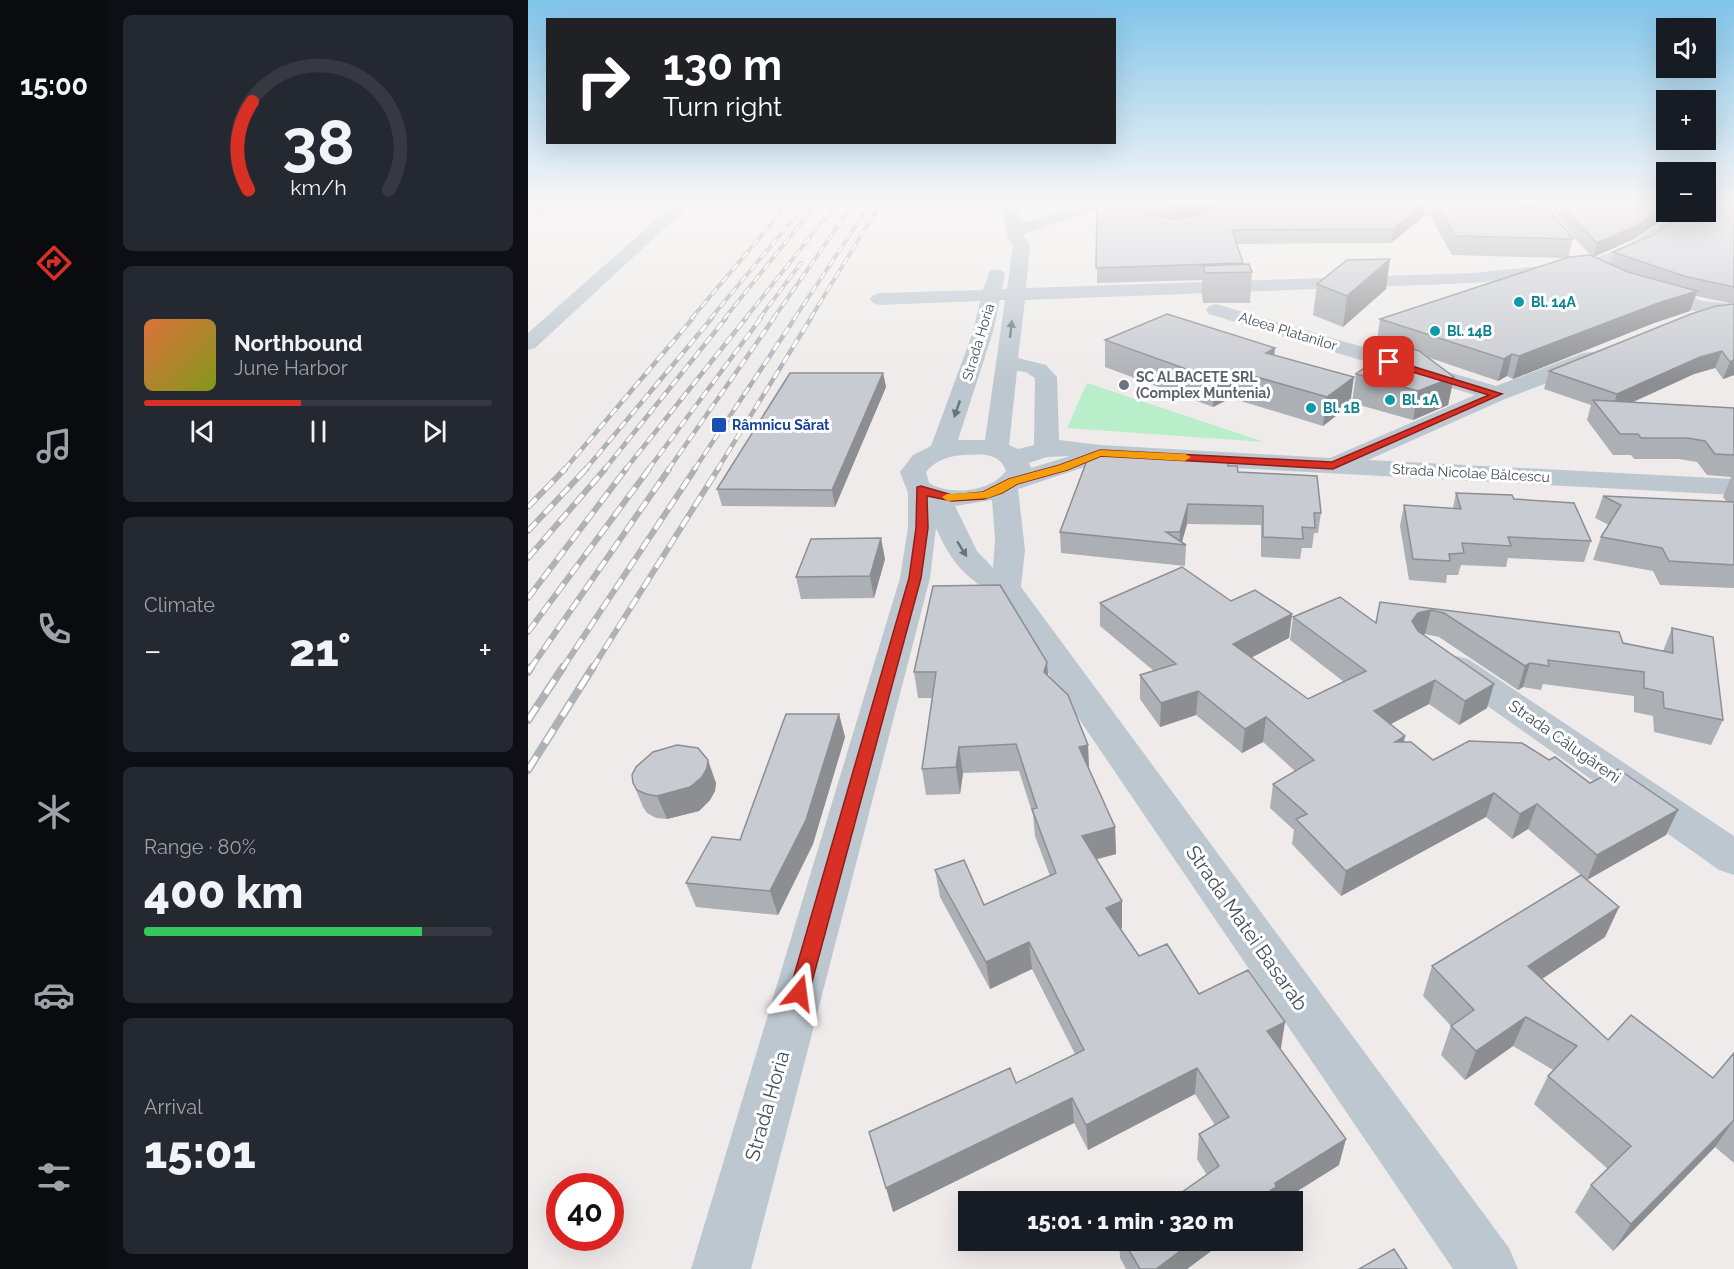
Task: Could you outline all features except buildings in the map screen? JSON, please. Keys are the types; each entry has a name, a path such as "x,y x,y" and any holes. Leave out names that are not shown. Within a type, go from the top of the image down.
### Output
{"street":[{"path":"528,344 618,262"},
{"name":"Strada Horia","path":"942,450 983,332 999,262"},
{"name":"Strada Horia","path":"1007,469 1007,363 1020,262"},
{"path":"1388,262 1473,278"},
{"path":"880,299 1473,278 1569,262"},
{"path":"1587,262 1610,276"},
{"path":"1639,286 1701,307 1731,311"},
{"name":"Aleea Platanilor","path":"1215,309 1497,394"},
{"path":"1685,321 1731,311"},
{"path":"1333,465 1497,394 1608,352"},
{"path":"1007,363 1034,367 1041,370 1046,377 1047,448"},
{"path":"970,446 1007,469 976,497 952,498 929,492 913,479 915,468 925,458 942,450 970,446"},
{"name":"Strada Nicolae Bălcescu","path":"1007,469 1047,448 1071,448 1100,453 1734,487"},
{"name":"Strada Nicolae Bălcescu","path":"1007,469 1064,467 1100,453"},
{"path":"1005,587 1012,542 1007,469"},
{"name":"Strada Horia","path":"721,1269 915,578 929,492"},
{"name":"Strada Matei Basarab","path":"929,492 963,552 978,571 1005,587 1488,1269"},
{"name":"Strada Călugăreni","path":"1426,646 1734,858"}],"green space":[{"path":"1087,383 1264,442 1067,428"}],"railway":[{"path":"691,319 739,262"},
{"path":"710,319 757,262"},
{"path":"724,319 770,262"},
{"path":"745,319 790,262"},
{"path":"773,319 813,262"},
{"path":"794,319 832,262"},
{"path":"810,319 845,262"},
{"path":"759,319 801,263"},
{"path":"564,470 693,318"},
{"path":"585,470 712,318"},
{"path":"604,470 726,318"},
{"path":"625,470 746,318"},
{"path":"648,470 761,318"},
{"path":"668,470 774,318"},
{"path":"694,470 795,318"},
{"path":"717,470 811,318"},
{"path":"528,507 565,469"},
{"path":"528,531 586,469"},
{"path":"528,558 605,469"},
{"path":"528,598 626,469"},
{"path":"528,632 649,469"},
{"path":"530,669 669,469"},
{"path":"562,669 695,469"},
{"path":"592,669 718,469"},
{"path":"528,672 531,667"},
{"path":"528,720 563,667"},
{"path":"528,770 593,667"}],"slow traffic":[{"path":"947,497 976,497 998,491 1013,481 1064,467 1100,453 1185,457"}],"place":[{"name":"Bl. 14A","path":"1519,302"},
{"name":"Bl. 14B","path":"1435,331"},
{"name":"SC ALBACETE SRL (Complex Muntenia)","path":"1124,385"},
{"name":"Bl. 1A","path":"1390,400"},
{"name":"Bl. 1B","path":"1311,408"},
{"name":"Râmnicu Sărat","path":"719,425"}],"route":[{"path":"799,993 915,578 922,528 921,489 931,494 952,498 984,495 998,491 1013,481 1064,467 1100,453 1333,465 1497,394 1389,362"}]}
